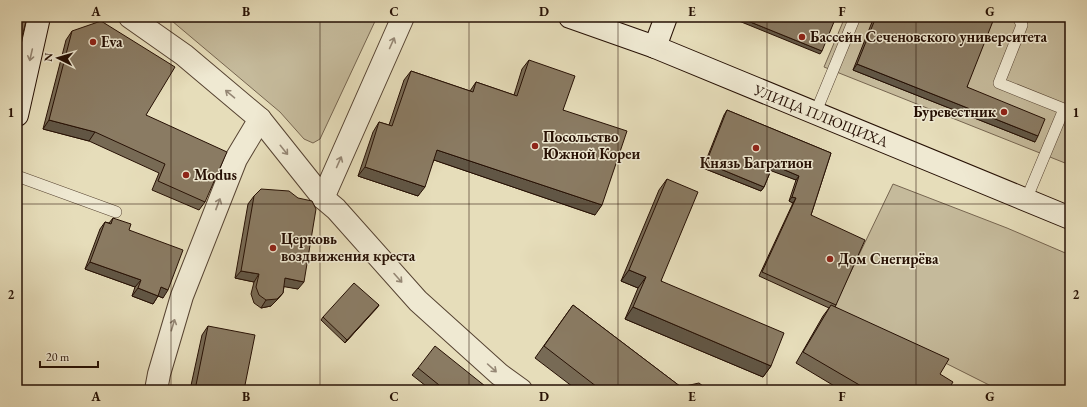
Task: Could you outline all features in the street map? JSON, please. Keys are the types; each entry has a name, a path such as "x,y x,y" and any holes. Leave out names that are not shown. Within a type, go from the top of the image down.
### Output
{"street":[{"path":"17,115 20,83 39,17"},
{"path":"130,17 184,55 260,119 323,198 336,208 418,301 499,374 521,390"},
{"path":"323,198 404,17"},
{"name":"УЛИЦА ПЛЮЩИХА","path":"570,17 655,47 1070,218"},
{"path":"655,47 666,17"},
{"path":"156,390 159,374 182,296 236,158 260,119"}],"lane":[{"path":"816,114 855,17"},
{"path":"1018,17 1022,25 999,83 1064,109 1026,200"},
{"path":"17,176 116,212"}],"shaded area":[{"path":"164,17 377,17 320,139 313,143 304,139 280,112 172,21"},
{"name":"Буревестник","path":"845,17 1070,17 1070,165 824,67"},
{"path":"893,184 1007,228 1070,255 1070,390 999,390 834,307"}],"building":[{"path":"17,17 27,17 17,57"},
{"name":"Бассейн Сеченовского университета","path":"738,17 836,17 822,51"},
{"path":"876,17 983,17 993,21 967,87 1045,119 1038,136 857,64"},
{"path":"101,21 175,67 146,115 227,152 205,202 158,181 165,164 95,132 49,120 72,31"},
{"path":"529,60 575,76 563,110 627,131 602,205 437,150 425,187 365,167 379,122 392,126 411,71 473,92 476,82 517,96"},
{"path":"727,110 831,153 811,215 865,240 836,305 762,272 796,198 792,197 799,176 773,165 764,187 706,163"},
{"path":"667,179 698,192 661,281 784,333 771,366 633,307 646,277 629,270"},
{"name":"Церковь воздвижения креста","path":"261,189 289,191 298,198 312,201 316,209 304,282 285,278 283,293 277,299 266,300 259,295 256,287 259,274 241,271 254,196"},
{"path":"113,218 131,224 129,230 183,250 168,290 161,287 158,296 138,288 141,280 90,262 105,222 111,224"},
{"path":"354,283 379,305 347,340 323,317"},
{"path":"573,305 681,387 699,383 708,390 601,390 544,346"},
{"path":"831,305 949,359 940,374 953,382 948,390 868,390 803,352"},
{"path":"208,326 255,335 244,390 195,390"},
{"path":"435,346 490,390 435,390 439,385 418,368"}],"place":[{"name":"Бассейн Сеченовского университета","path":"802,37"},
{"name":"Eva","path":"93,42"},
{"name":"Буревестник","path":"1004,112"},
{"name":"Посольство Южной Кореи","path":"535,146"},
{"name":"Князь Багратион","path":"756,148"},
{"name":"Modus","path":"186,175"},
{"name":"Церковь воздвижения креста","path":"273,248"},
{"name":"Дом Снегирёва","path":"830,259"}]}
